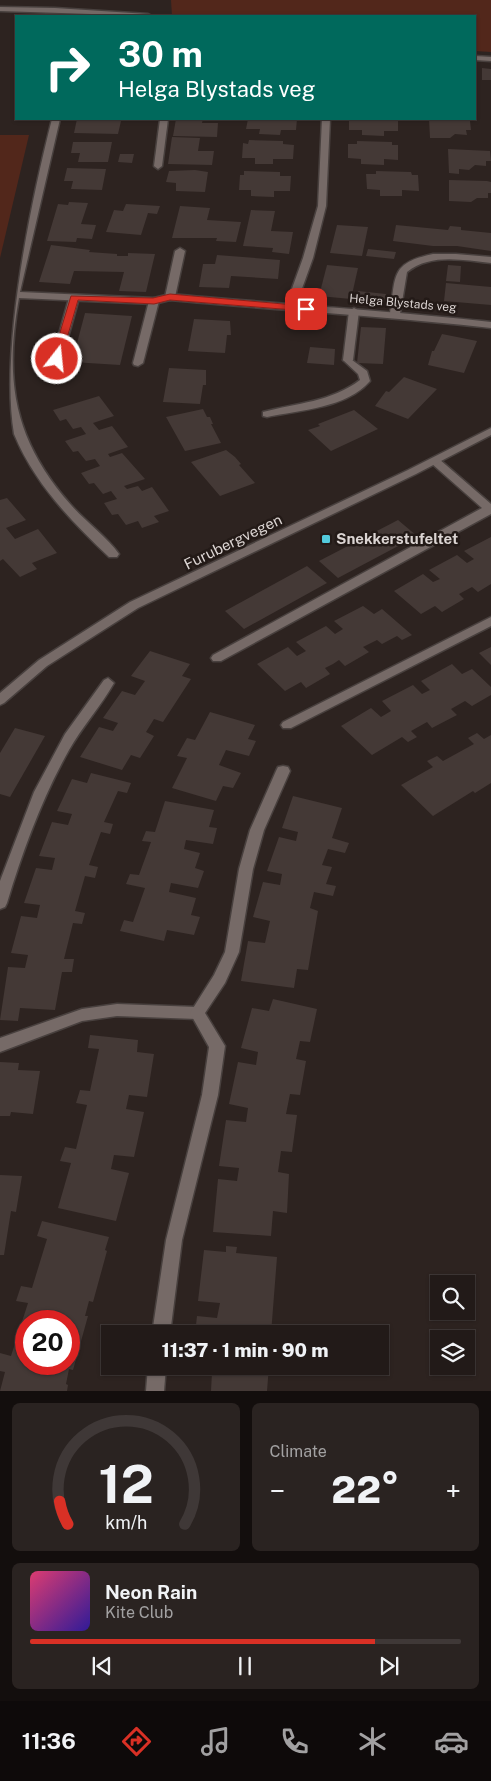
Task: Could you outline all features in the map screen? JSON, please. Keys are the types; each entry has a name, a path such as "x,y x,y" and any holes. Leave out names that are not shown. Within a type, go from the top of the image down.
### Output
{"street":[{"path":"0,10 55,10 132,15"},
{"path":"476,58 491,59"},
{"path":"56,120 13,295 6,332 5,366 12,412 27,448 48,485 75,519 114,554"},
{"path":"158,166 164,120"},
{"path":"290,308 308,258 322,206 326,120"},
{"path":"170,297 180,251"},
{"path":"395,314 402,270 411,263 440,256 491,260"},
{"name":"Helga Blystads veg","path":"13,295 154,301 170,297 290,308 395,314 491,326"},
{"path":"57,359 74,298"},
{"path":"138,362 154,301"},
{"path":"267,414 314,403 358,388 365,381 363,373 348,360 354,311"},
{"name":"Furubergvegen","path":"0,700 43,663 134,605 435,461 491,431"},
{"path":"217,658 490,509 435,461"},
{"path":"287,725 491,621"},
{"path":"0,903 15,854 59,756 108,683"},
{"path":"197,1013 220,979 232,952 246,869 257,830 283,771"},
{"path":"0,1045 82,1015 117,1010 197,1013"},
{"path":"162,1325 174,1240 210,1095 217,1046 197,1013"},
{"path":"155,1391 157,1375"}],"shaded area":[{"path":"171,0 491,0 491,52 476,51 476,15 172,15"},
{"path":"0,135 29,135 0,258"}],"building":[{"path":"482,68 491,69 491,80 482,80"},
{"path":"77,120 121,121 118,134 74,133"},
{"path":"176,120 203,120 202,123 218,123 217,137 173,136"},
{"path":"248,120 297,120 296,130 281,130 280,135 259,134 260,129 246,129"},
{"path":"349,120 398,120 398,131 384,131 384,136 362,135 362,130 349,130"},
{"path":"429,120 470,121 471,130 466,130 467,135 455,134 450,138 430,138"},
{"path":"172,137 200,138 198,151 214,151 212,165 168,164"},
{"path":"249,140 283,141 283,144 294,145 293,159 273,159 273,164 255,164 255,158 242,158 243,143 248,144"},
{"path":"357,141 392,142 392,145 398,145 398,160 384,159 384,165 361,164 361,159 348,158 348,144 357,144"},
{"path":"73,142 112,142 108,162 78,162 80,153 71,153"},
{"path":"448,149 490,151 491,161 486,161 486,166 475,165 469,170 459,169 459,174 449,173"},
{"path":"120,154 134,154 132,163 118,162"},
{"path":"67,168 106,169 102,190 71,189 73,181 64,181"},
{"path":"195,170 208,172 205,192 176,191 176,183 166,182 169,171"},
{"path":"244,171 280,172 280,176 291,176 290,191 274,191 274,197 251,196 251,190 239,190 240,175 244,175"},
{"path":"376,171 411,172 412,175 418,175 419,191 402,190 402,196 380,196 380,190 367,189 366,174 376,174"},
{"path":"449,180 491,182 491,193 488,193 488,198 477,198 471,202 449,201"},
{"path":"69,202 88,203 81,224 96,225 92,239 77,238 76,242 47,241 58,204 68,205"},
{"path":"126,204 160,206 157,214 148,213 141,235 106,232 114,210 123,211"},
{"path":"180,206 210,208 207,220 241,222 236,242 216,241 217,238 172,238"},
{"path":"251,210 275,211 271,231 293,232 289,254 272,252 273,248 243,246"},
{"path":"337,225 368,227 362,256 330,253"},
{"path":"396,225 448,230 450,226 461,227 461,230 491,233 491,251 457,246 433,246 393,241"},
{"path":"51,245 90,250 89,252 117,254 117,256 128,256 128,253 155,254 146,292 119,291 124,272 74,271 70,284 39,282"},
{"path":"368,249 396,252 394,259 366,256"},
{"path":"217,255 280,260 278,279 231,276 229,288 199,287 203,264 215,264"},
{"path":"327,265 358,268 351,299 319,296"},
{"path":"448,265 461,266 460,282 446,281"},
{"path":"446,283 491,287 491,305 444,301"},
{"path":"358,291 386,294 385,302 356,299"},
{"path":"85,313 132,316 120,365 72,362"},
{"path":"194,319 230,321 231,335 227,335 225,353 188,351"},
{"path":"361,327 386,328 383,364 357,363"},
{"path":"442,334 477,341 464,373 428,365 432,351 434,351"},
{"path":"310,347 335,349 334,365 307,363"},
{"path":"169,368 206,370 206,385 203,385 200,404 163,402"},
{"path":"404,377 437,389 408,419 375,406 386,391 389,392"},
{"path":"99,396 114,416 93,423 99,430 112,426 128,447 108,454 110,457 122,453 145,479 124,486 127,489 138,486 142,491 152,487 169,511 154,516 159,522 142,528 138,521 126,525 118,514 112,515 104,503 117,499 111,491 103,494 94,483 89,484 81,473 100,466 95,459 86,461 78,451 73,452 65,441 86,434 81,427 73,429 66,419 60,421 53,410"},
{"path":"203,409 207,417 210,417 213,424 211,424 221,443 185,451 166,417"},
{"path":"354,410 378,429 331,451 308,430 320,426 318,424"},
{"path":"226,450 235,457 241,464 239,465 255,483 220,496 191,462"},
{"path":"7,498 26,520 6,528 15,539 38,529 57,553 32,563 37,569 20,577 3,559 0,561 0,500"},
{"path":"398,520 417,536 338,578 319,561"},
{"path":"491,537 491,584 478,592 472,587 459,594 464,599 442,612 435,606 421,614 394,591 423,574 433,582 440,579 429,570 457,555 467,563 474,559 464,551"},
{"path":"307,566 327,583 244,629 225,611"},
{"path":"363,606 374,614 382,609 412,635 402,640 397,636 382,644 377,640 363,647 369,652 345,666 339,660 325,668 330,674 306,688 301,682 285,691 257,664 288,647 297,656 306,651 296,642 326,626 335,634 343,629 334,621"},
{"path":"491,647 491,665 479,653"},
{"path":"150,651 190,664 182,676 191,679 163,722 154,719 146,732 154,736 140,758 131,755 122,770 80,757 99,727 113,731 118,723 103,718 122,691 135,695 145,681 131,676"},
{"path":"452,664 462,674 472,669 491,687 491,695 472,706 465,701 451,709 457,715 432,728 427,722 411,731 417,737 408,742 402,737 372,755 341,726 371,708 381,717 391,711 382,701 413,685 422,694 430,690 421,681"},
{"path":"210,712 255,725 248,739 256,741 249,756 226,750 219,765 241,773 233,788 223,786 216,801 172,788 187,758 177,756 187,738 195,740"},
{"path":"15,728 45,736 10,797 0,794 0,753"},
{"path":"477,733 484,739 491,735 491,783 475,793 473,791 433,816 401,785 433,767 427,761 437,756 443,761 474,744 468,738"},
{"path":"91,773 131,783 127,793 118,791 104,822 113,824 110,834 101,832 89,865 98,867 95,878 85,876 75,911 85,913 82,924 73,923 64,959 74,959 72,972 62,972 55,1010 20,1008 18,1021 0,1020 8,967 25,968 28,955 11,953 21,916 37,918 40,905 24,903 36,868 52,870 55,858 39,856 52,822 68,825 72,814 57,811 72,779 87,783"},
{"path":"293,796 342,808 332,838 349,843 345,853 328,849 322,865 332,867 326,884 336,886 333,896 314,892 310,908 318,911 308,970 297,969 294,988 241,981 248,941 265,943 270,921 253,917 263,882 280,885 282,874 267,871 279,837 296,841 298,832 282,828"},
{"path":"165,801 214,810 209,827 217,828 213,844 186,840 184,849 200,853 195,868 204,871 198,888 171,883 169,892 196,898 191,915 200,917 194,935 167,930 164,941 120,931 124,920 133,922 145,888 126,884 130,874 139,875 151,842 142,841 146,831 155,832"},
{"path":"273,999 317,1009 310,1042 300,1041 296,1059 306,1061 300,1095 290,1094 286,1114 297,1115 292,1152 281,1151 278,1172 289,1174 287,1213 273,1211 271,1236 213,1232 218,1179 237,1181 239,1168 219,1166 226,1120 246,1122 248,1108 229,1104 238,1062 256,1065 258,1052 241,1048 252,1008 269,1011"},
{"path":"90,1035 138,1040 137,1052 154,1054 147,1097 129,1095 126,1109 144,1112 134,1157 114,1155 111,1169 129,1173 116,1221 58,1208 71,1163 60,1161 65,1147 76,1149 87,1105 76,1103 80,1090 90,1091 99,1049 88,1048"},
{"path":"0,1062 19,1063 18,1070 40,1071 33,1114 11,1112 10,1116 0,1116"},
{"path":"0,1175 22,1176 16,1212 11,1211 4,1255 0,1255"},
{"path":"42,1221 109,1237 93,1302 89,1301 85,1316 88,1316 80,1345 80,1310 26,1310 28,1303 16,1301 21,1286 32,1288 47,1239 37,1236"},
{"path":"226,1246 237,1247 236,1253 277,1257 272,1325 196,1325 197,1316 217,1318 220,1303 198,1301 204,1250 226,1252"},
{"path":"15,1344 15,1375 68,1375 67,1391 0,1391 5,1372 0,1371 0,1353 11,1356"},
{"path":"212,1375 268,1375 267,1391 211,1391"}],"place":[{"name":"Snekkerstufeltet","path":"326,539"}],"route":[{"path":"57,359 74,298 154,301 170,297 306,309"}]}
